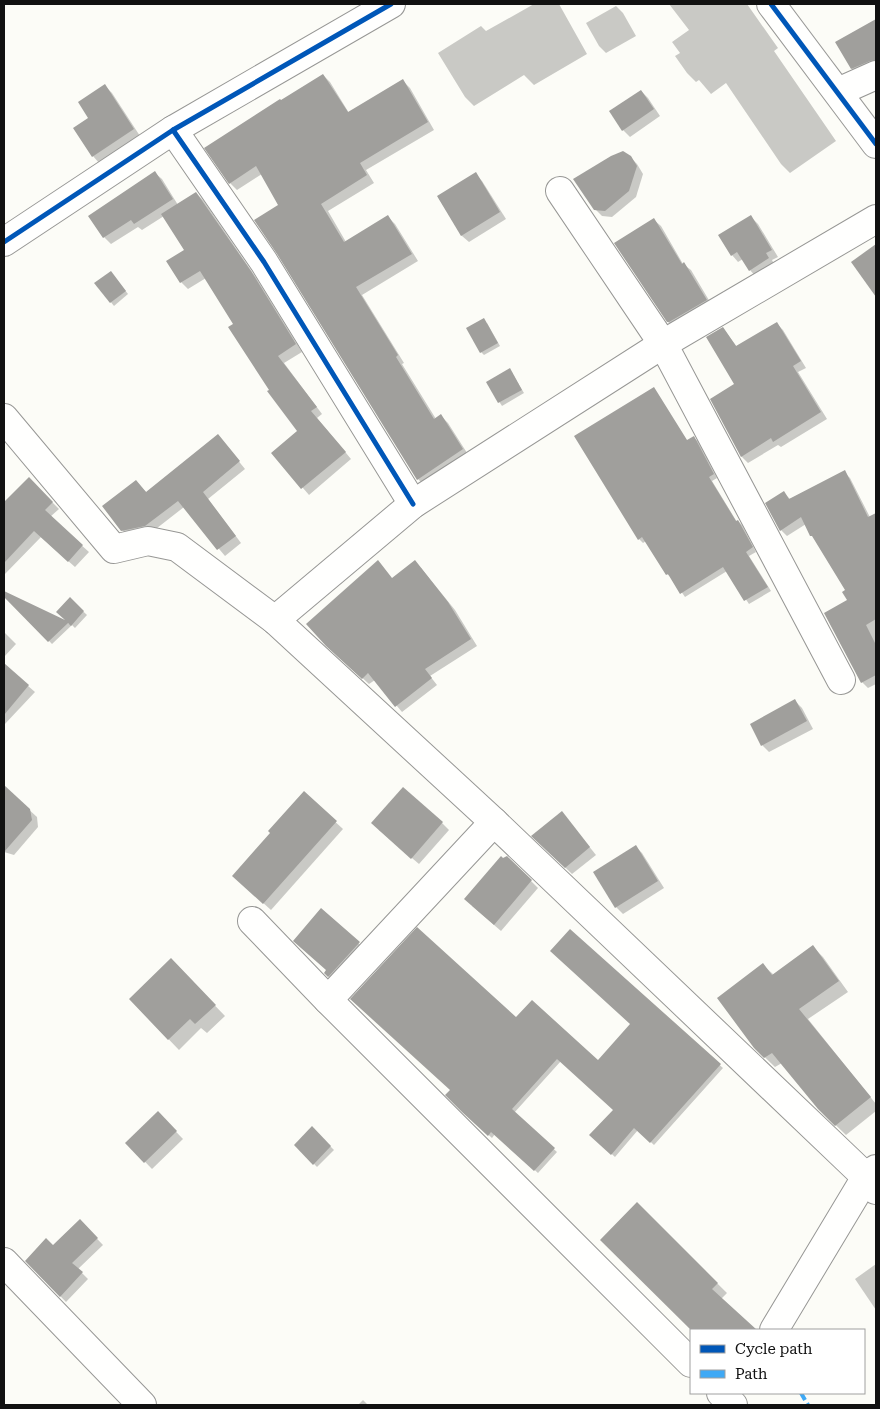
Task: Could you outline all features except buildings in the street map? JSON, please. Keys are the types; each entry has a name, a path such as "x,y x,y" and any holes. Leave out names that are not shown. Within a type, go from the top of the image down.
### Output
{"street":[{"path":"4,242 173,130 391,4"},
{"path":"771,4 876,144"},
{"path":"838,92 876,75"},
{"path":"173,130 264,262 412,504"},
{"path":"560,191 664,344 841,680"},
{"path":"275,620 412,504 664,344 876,219"},
{"path":"4,418 114,549 148,541 177,546 275,620 494,822 873,1178 775,1329"},
{"path":"328,1000 494,822"},
{"path":"252,921 328,1000 690,1362"},
{"path":"4,1262 142,1405"},
{"path":"722,1394 733,1405 741,1394"}],"marked path":[{"path":"802,1394 808,1405"}],"cycle path":[{"path":"4,242 173,130 391,4"},
{"path":"771,4 876,144"},
{"path":"173,130 264,262 413,504"}]}
